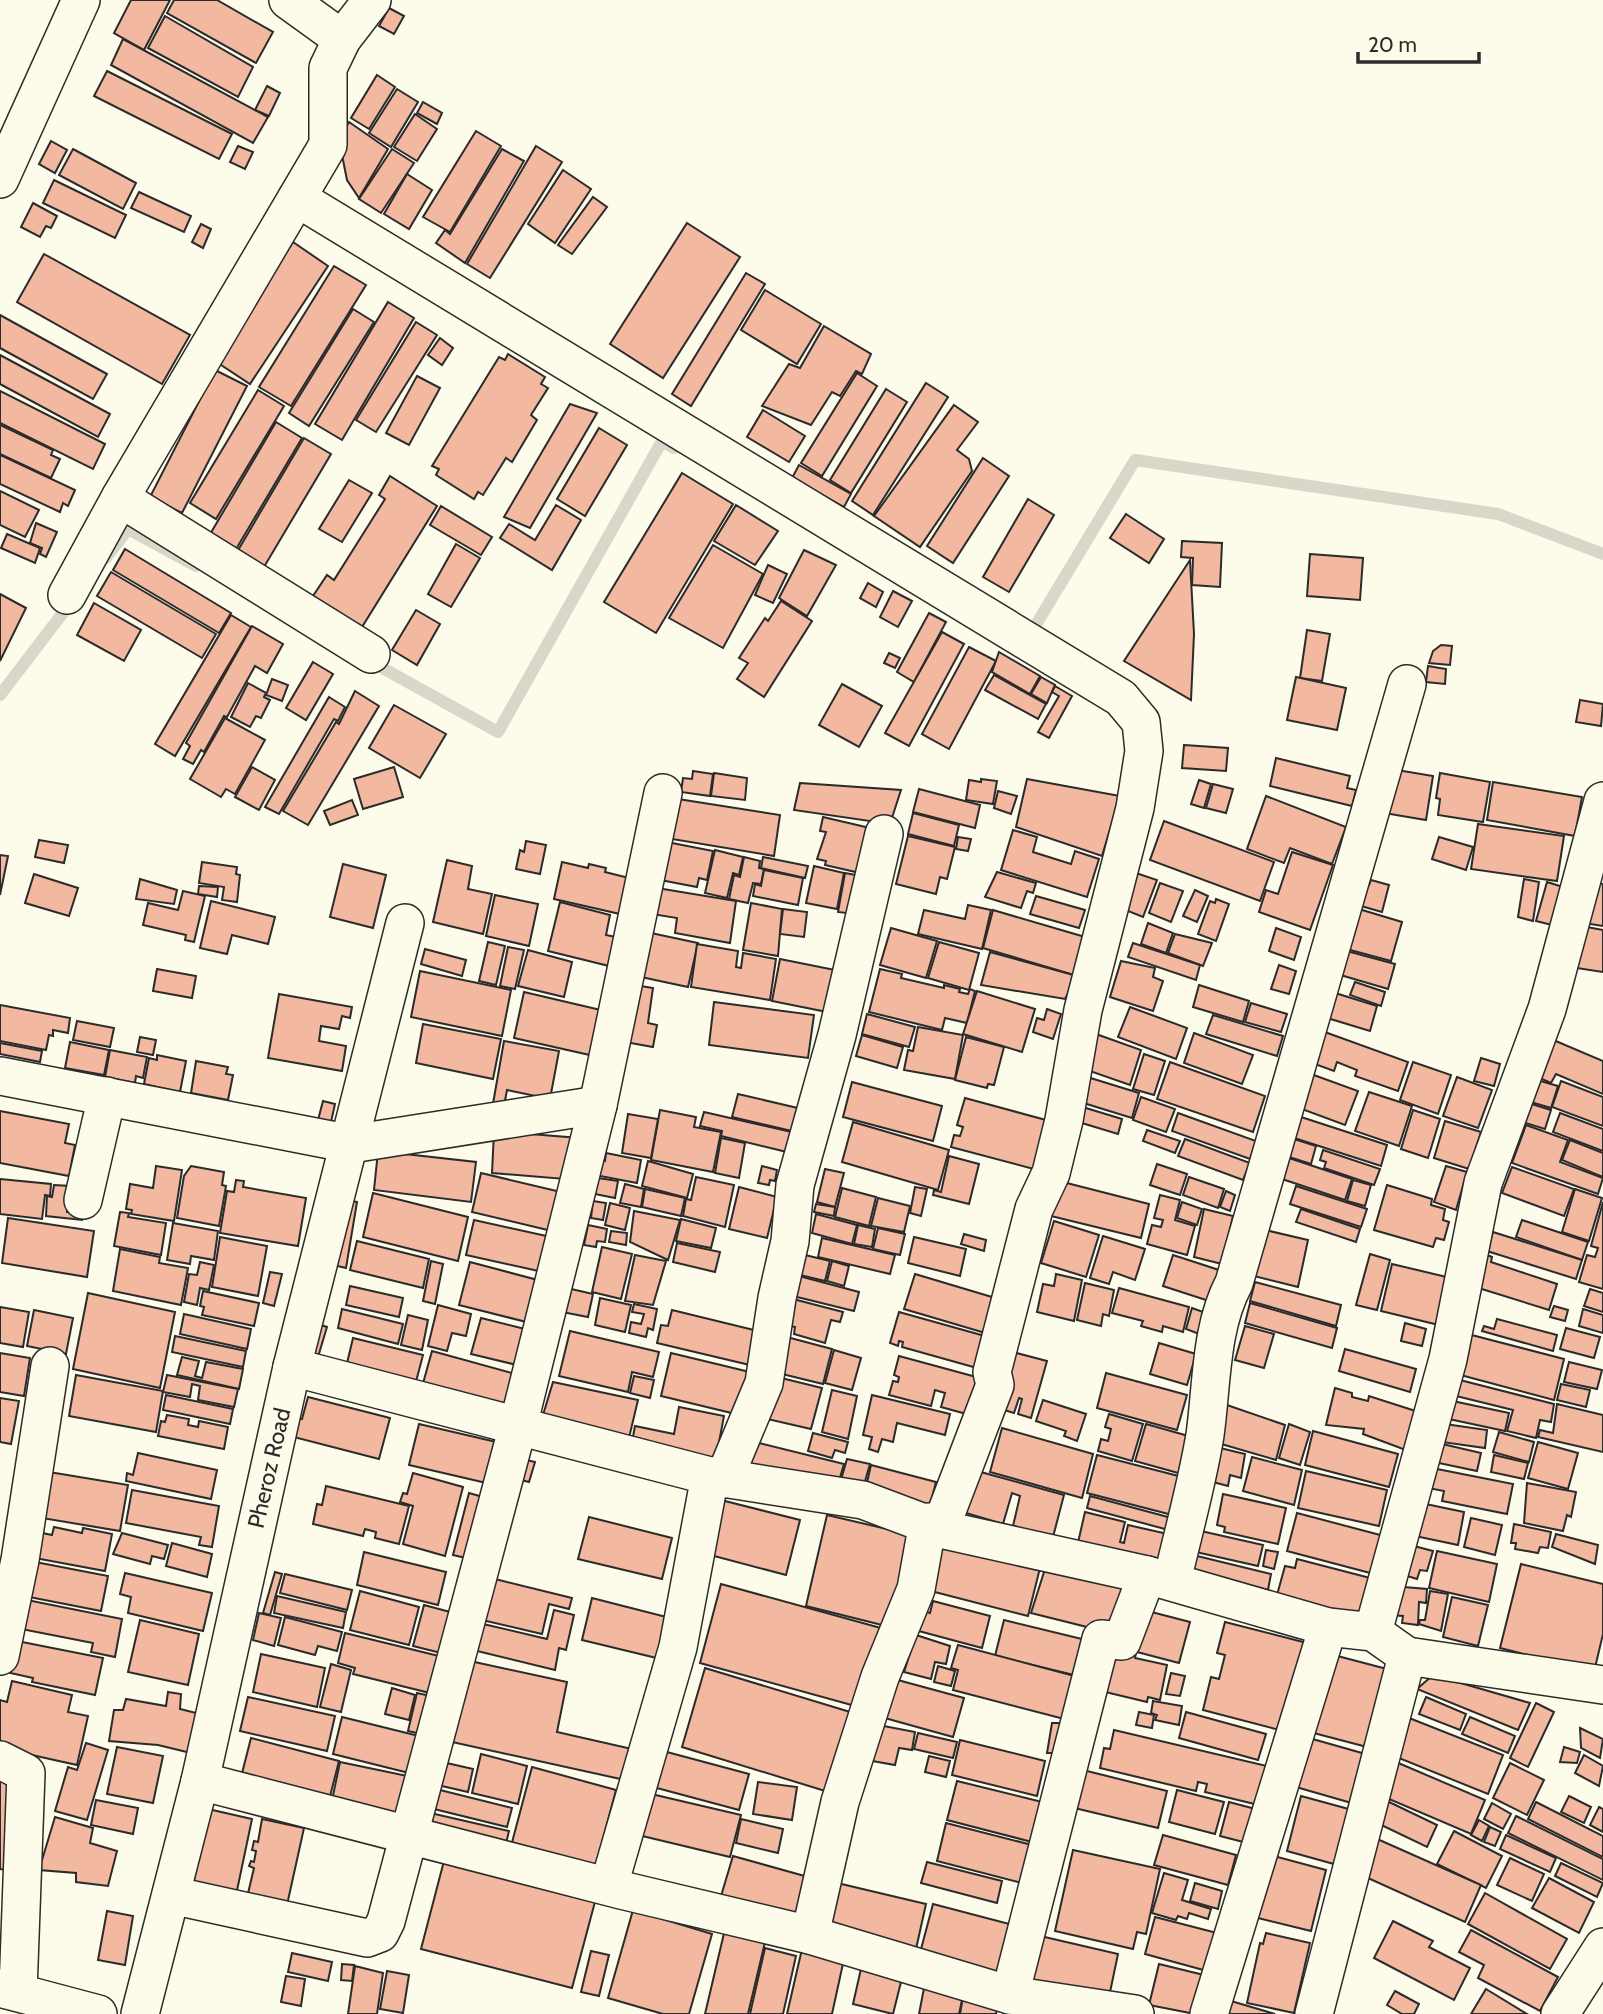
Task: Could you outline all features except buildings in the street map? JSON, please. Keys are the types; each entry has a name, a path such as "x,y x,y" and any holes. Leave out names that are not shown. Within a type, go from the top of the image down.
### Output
{"street":[{"path":"0,179 81,0"},
{"path":"288,0 342,39"},
{"path":"67,595 120,498 328,145 328,68 342,39 372,0"},
{"path":"297,198 1121,698 1141,722 1143,751 1135,807 1083,1010 1054,1159 1031,1222 992,1372 995,1385 934,1526 916,1590 880,1677 840,1802 810,1935"},
{"path":"120,498 371,654"},
{"path":"1010,1995 1101,1639 1122,1641 1160,1578 1205,1434 1206,1403 1224,1301 1234,1283 1407,684"},
{"path":"171,1895 367,1938 380,1933 386,1921 518,1426 598,1105 663,793"},
{"path":"1373,1632 1448,1359 1483,1183 1548,1009 1603,801"},
{"path":"609,1885 678,1647 717,1478 764,1383 777,1298 790,1241 795,1185 836,1035 884,834"},
{"name":"Pheroz Road","path":"140,2014 200,1781 292,1367 351,1144 405,923"},
{"path":"0,1076 351,1144 598,1105"},
{"path":"83,1200 107,1096"},
{"path":"0,1656 19,1560 50,1366"},
{"path":"292,1367 717,1478 863,1500 934,1526 1160,1578 1328,1627 1373,1632 1407,1656 1602,1682"},
{"path":"1209,2014 1328,1627"},
{"path":"1314,2014 1407,1656"},
{"path":"0,1760 26,1773 9,1989 99,2014"},
{"path":"200,1781 810,1935 1010,1995 1135,2014"},
{"path":"1560,2014 1603,1947"}],"waterway":[{"path":"368,660 498,732 662,441 674,448"},
{"path":"1028,638 1135,460 1498,514 1603,554"},
{"path":"105,559 128,529 196,566"},
{"path":"0,695 72,601"}]}
